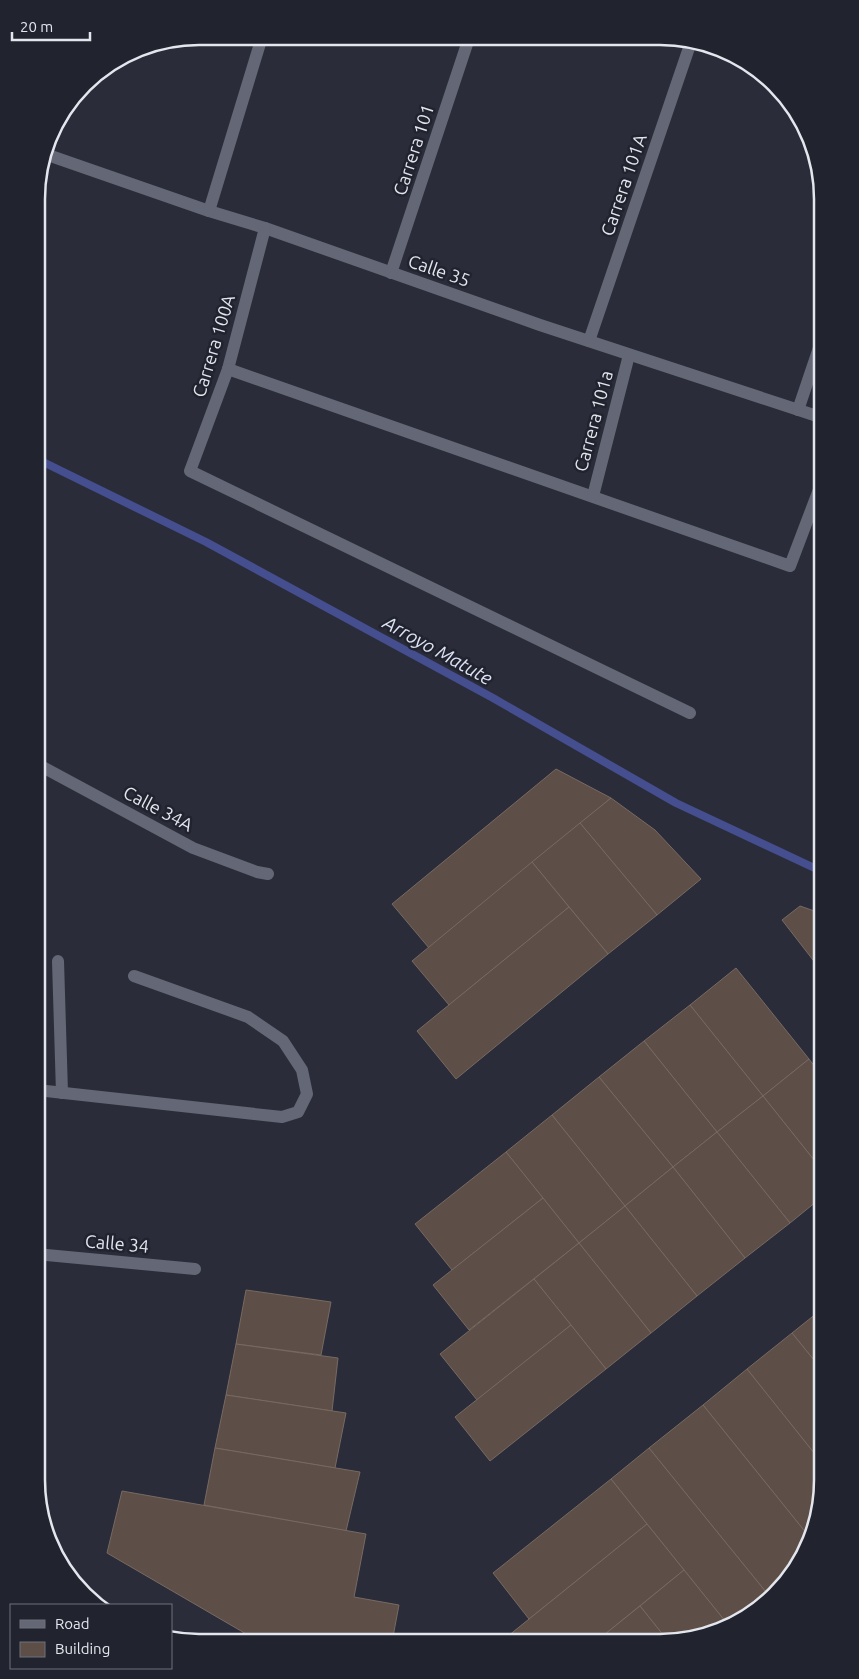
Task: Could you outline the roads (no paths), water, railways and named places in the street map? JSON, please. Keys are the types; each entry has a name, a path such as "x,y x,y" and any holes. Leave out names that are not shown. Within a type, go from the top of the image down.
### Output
{"street":[{"path":"209,210 260,45"},
{"name":"Carrera 101","path":"391,273 467,45"},
{"name":"Carrera 101A","path":"589,341 689,48"},
{"name":"Calle 35","path":"51,156 265,228 589,341 814,415"},
{"name":"Carrera 100A","path":"265,228 228,369 190,471 690,713"},
{"name":"Carrera 101a","path":"592,496 629,354"},
{"path":"798,410 814,363"},
{"path":"228,369 790,566 814,503"},
{"name":"Calle 34A","path":"45,768 193,848 257,872 268,874"},
{"path":"58,961 62,1093"},
{"path":"45,1091 282,1117 298,1112 307,1094 302,1070 283,1041 248,1017 134,976"},
{"name":"Calle 34","path":"45,1255 195,1269"}],"waterway":[{"name":"Arroyo Matute","path":"45,463 206,542 493,698 676,803 814,868"}]}
